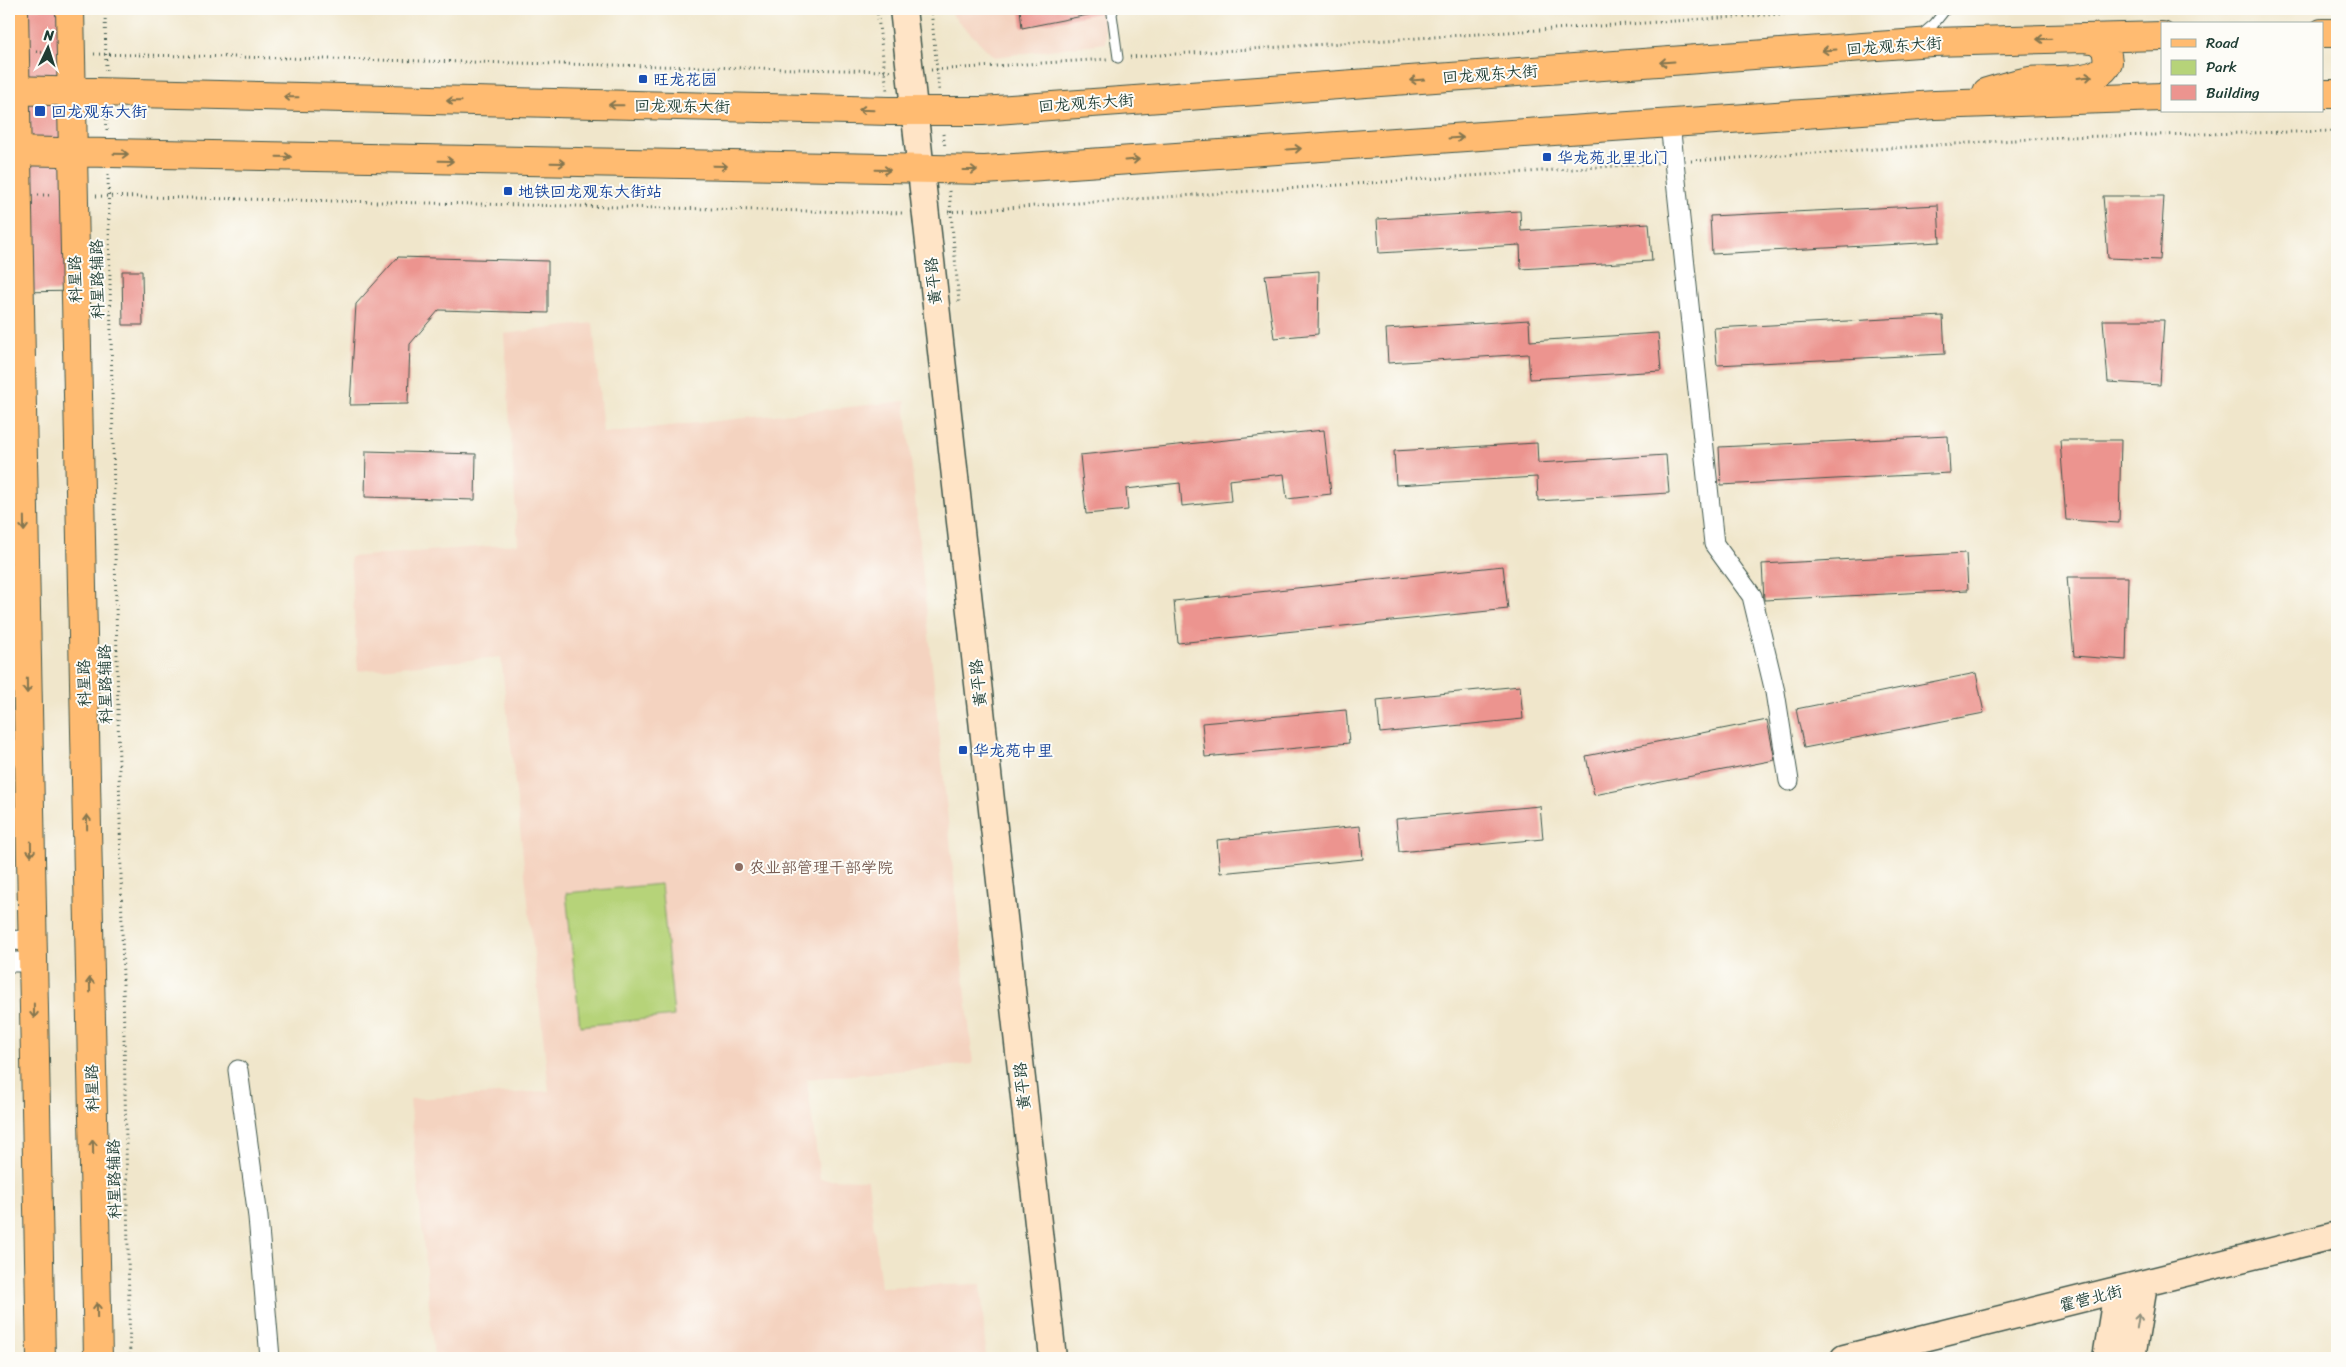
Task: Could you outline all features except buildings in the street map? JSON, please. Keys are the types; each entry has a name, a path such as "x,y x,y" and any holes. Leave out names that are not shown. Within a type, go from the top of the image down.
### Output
{"main road":[{"path":"14,9 12,90 21,951 41,1358"},
{"name":"科星路","path":"70,9 98,1358"},
{"name":"黄平路","path":"903,9 1052,1358"},
{"path":"2324,33 2337,33"},
{"name":"回龙观东大街","path":"12,90 983,111 1932,42 2161,36"},
{"path":"1935,105 1953,102 2028,81 2096,76 2106,66 2106,48 2100,42 2083,38"},
{"path":"2324,94 2337,94"},
{"path":"13,151 985,170 1935,105 2161,97"},
{"name":"霍营北街","path":"1844,1358 2144,1285 2337,1235"},
{"path":"2132,1358 2144,1285"},
{"path":"2106,1358 2117,1291"}],"street":[{"path":"1670,123 1714,544 1752,596 1775,692 1789,781"},
{"path":"238,1070 258,1217 270,1358"}],"lane":[{"path":"1114,9 1112,14 1118,58"},
{"path":"1876,46 1896,44 1919,36 1934,24 1946,9"}],"path":[{"name":"科星路辅路","path":"104,9 130,1358"},
{"path":"877,9 880,29"},
{"path":"931,9 932,23"},
{"path":"993,66 1856,9"},
{"path":"158,55 843,70"},
{"path":"156,197 838,212"}],"shaded area":[{"path":"952,9 1103,9 1106,43 994,57 953,16"},
{"name":"农业部管理干部学院","path":"593,323 603,433 905,401 973,1064 807,1079 820,1179 868,1180 881,1287 981,1284 986,1358 434,1358 410,1099 549,1091 501,657 358,671 350,557 518,544 504,334"}],"green space":[{"path":"661,884 674,1016 580,1026 566,893"}],"place":[{"name":"旺龙花园","path":"643,79"},
{"name":"回龙观东大街","path":"40,111"},
{"name":"华龙苑北里北门","path":"1547,157"},
{"name":"地铁回龙观东大街站","path":"508,191"},
{"name":"华龙苑中里","path":"963,750"},
{"name":"农业部管理干部学院","path":"739,867"}]}
